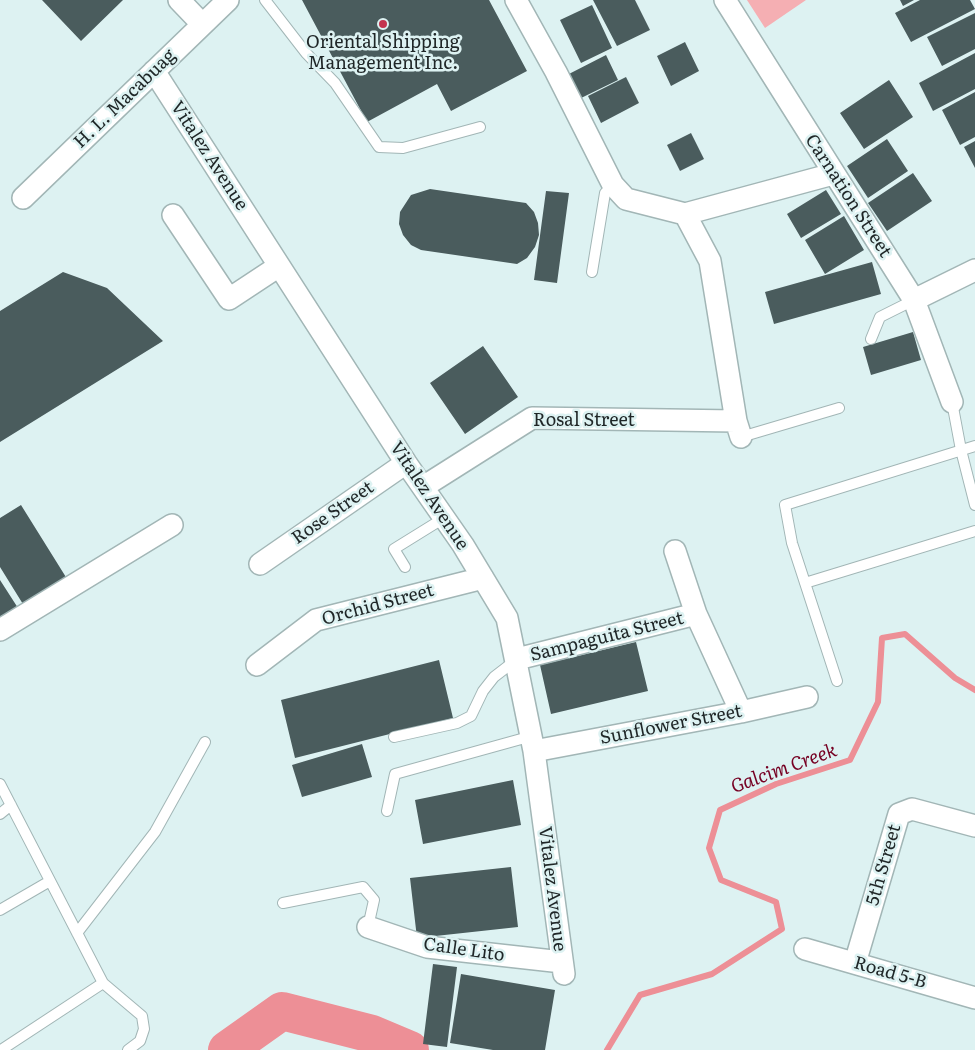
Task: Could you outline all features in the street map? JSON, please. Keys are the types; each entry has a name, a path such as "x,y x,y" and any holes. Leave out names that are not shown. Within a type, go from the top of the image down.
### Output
{"street":[{"path":"179,0 202,24"},
{"name":"H. L. Macabuag","path":"23,198 228,0"},
{"path":"516,0 556,72 613,185 626,199 685,214 833,174"},
{"name":"Carnation Street","path":"725,0 914,300 952,402"},
{"name":"Vitalez Avenue","path":"154,71 406,463 483,578 507,618 533,743 563,968"},
{"path":"685,214 710,261 738,429"},
{"path":"173,215 229,299 280,266"},
{"path":"914,300 975,270"},
{"name":"Rosal Street","path":"423,487 532,418 738,429"},
{"name":"Rose Street","path":"260,564 406,463"},
{"path":"0,630 172,525"},
{"name":"Sampaguita Street","path":"675,550 696,614 741,712"},
{"name":"Orchid Street","path":"256,665 316,620 483,578"},
{"name":"Sampaguita Street","path":"517,659 696,614"},
{"name":"Sunflower Street","path":"533,743 741,712 807,696"},
{"name":"5th Street","path":"855,963 899,814 912,808 975,826"},
{"name":"Calle Lito","path":"368,927 427,947 563,968"},
{"name":"Road 5-B","path":"805,949 975,998"}],"lane":[{"path":"265,0 306,52 335,83 379,147 403,148 480,127"},
{"path":"592,272 605,193 613,185"},
{"path":"871,340 880,317 914,300"},
{"path":"952,402 961,450 975,505"},
{"path":"738,429 838,408"},
{"path":"837,682 792,543 786,505 975,446"},
{"path":"405,567 394,549 444,518"},
{"path":"805,583 975,531"},
{"path":"394,737 457,723 471,716 483,691 494,677 517,659"},
{"path":"77,932 155,832 205,742"},
{"path":"387,810 395,774 533,743"},
{"path":"0,784 102,983 142,1016 144,1029 140,1041 128,1050"},
{"path":"0,814 11,805"},
{"path":"0,910 50,881"},
{"path":"283,903 363,887 374,900 368,927"},
{"path":"1,1050 102,983"}],"shaded area":[{"path":"747,0 806,0 765,28"}],"building":[{"path":"42,0 123,0 81,41"},
{"path":"302,0 489,0 527,71 451,111 437,84 367,122"},
{"path":"593,0 635,0 650,30 617,46"},
{"path":"900,0 914,0 903,6"},
{"path":"920,0 970,0 975,9 911,42 895,13"},
{"path":"592,5 612,48 581,63 560,20"},
{"path":"975,13 975,49 942,66 927,37"},
{"path":"685,42 699,71 671,86 657,56"},
{"path":"975,53 975,89 933,111 919,83"},
{"path":"606,55 618,80 577,100 565,76"},
{"path":"626,77 639,103 601,123 588,96"},
{"path":"889,80 913,117 864,149 840,113"},
{"path":"975,92 975,137 960,145 942,110"},
{"path":"691,133 704,159 680,171 667,145"},
{"path":"887,139 908,171 868,198 847,166"},
{"path":"975,141 975,168 964,147"},
{"path":"913,173 932,201 887,231 868,203"},
{"path":"430,189 526,203 534,212 538,223 539,235 535,247 527,258 517,264 421,250 411,245 403,235 399,224 400,212 411,195"},
{"path":"826,190 841,214 801,238 787,214"},
{"path":"546,191 569,193 557,283 534,280"},
{"path":"844,216 864,250 825,274 805,240"},
{"path":"872,262 881,294 774,324 765,292"},
{"path":"63,272 107,288 163,341 0,442 0,311"},
{"path":"913,332 921,360 871,375 863,347"},
{"path":"483,346 518,397 465,434 430,383"},
{"path":"21,505 69,582 26,609 0,567 0,518"},
{"path":"0,580 18,608 0,620"},
{"path":"636,642 648,691 551,714 540,665"},
{"path":"439,660 453,718 295,758 281,700"},
{"path":"362,744 372,777 302,797 292,765"},
{"path":"513,780 521,825 423,844 415,800"},
{"path":"511,867 518,927 417,938 410,878"},
{"path":"433,964 457,967 447,1047 423,1044"},
{"path":"461,974 555,990 545,1050 493,1050 450,1043"}],"waterway":[{"name":"Galcim Creek","path":"607,1050 640,995 712,974 782,929 776,902 721,880 709,848 720,810 776,784 850,760 878,702 882,638 905,634 955,678 975,690"},
{"path":"227,1050 282,1011 372,1034 410,1050"}],"place":[{"name":"Oriental Shipping Management Inc.","path":"383,24"}]}
